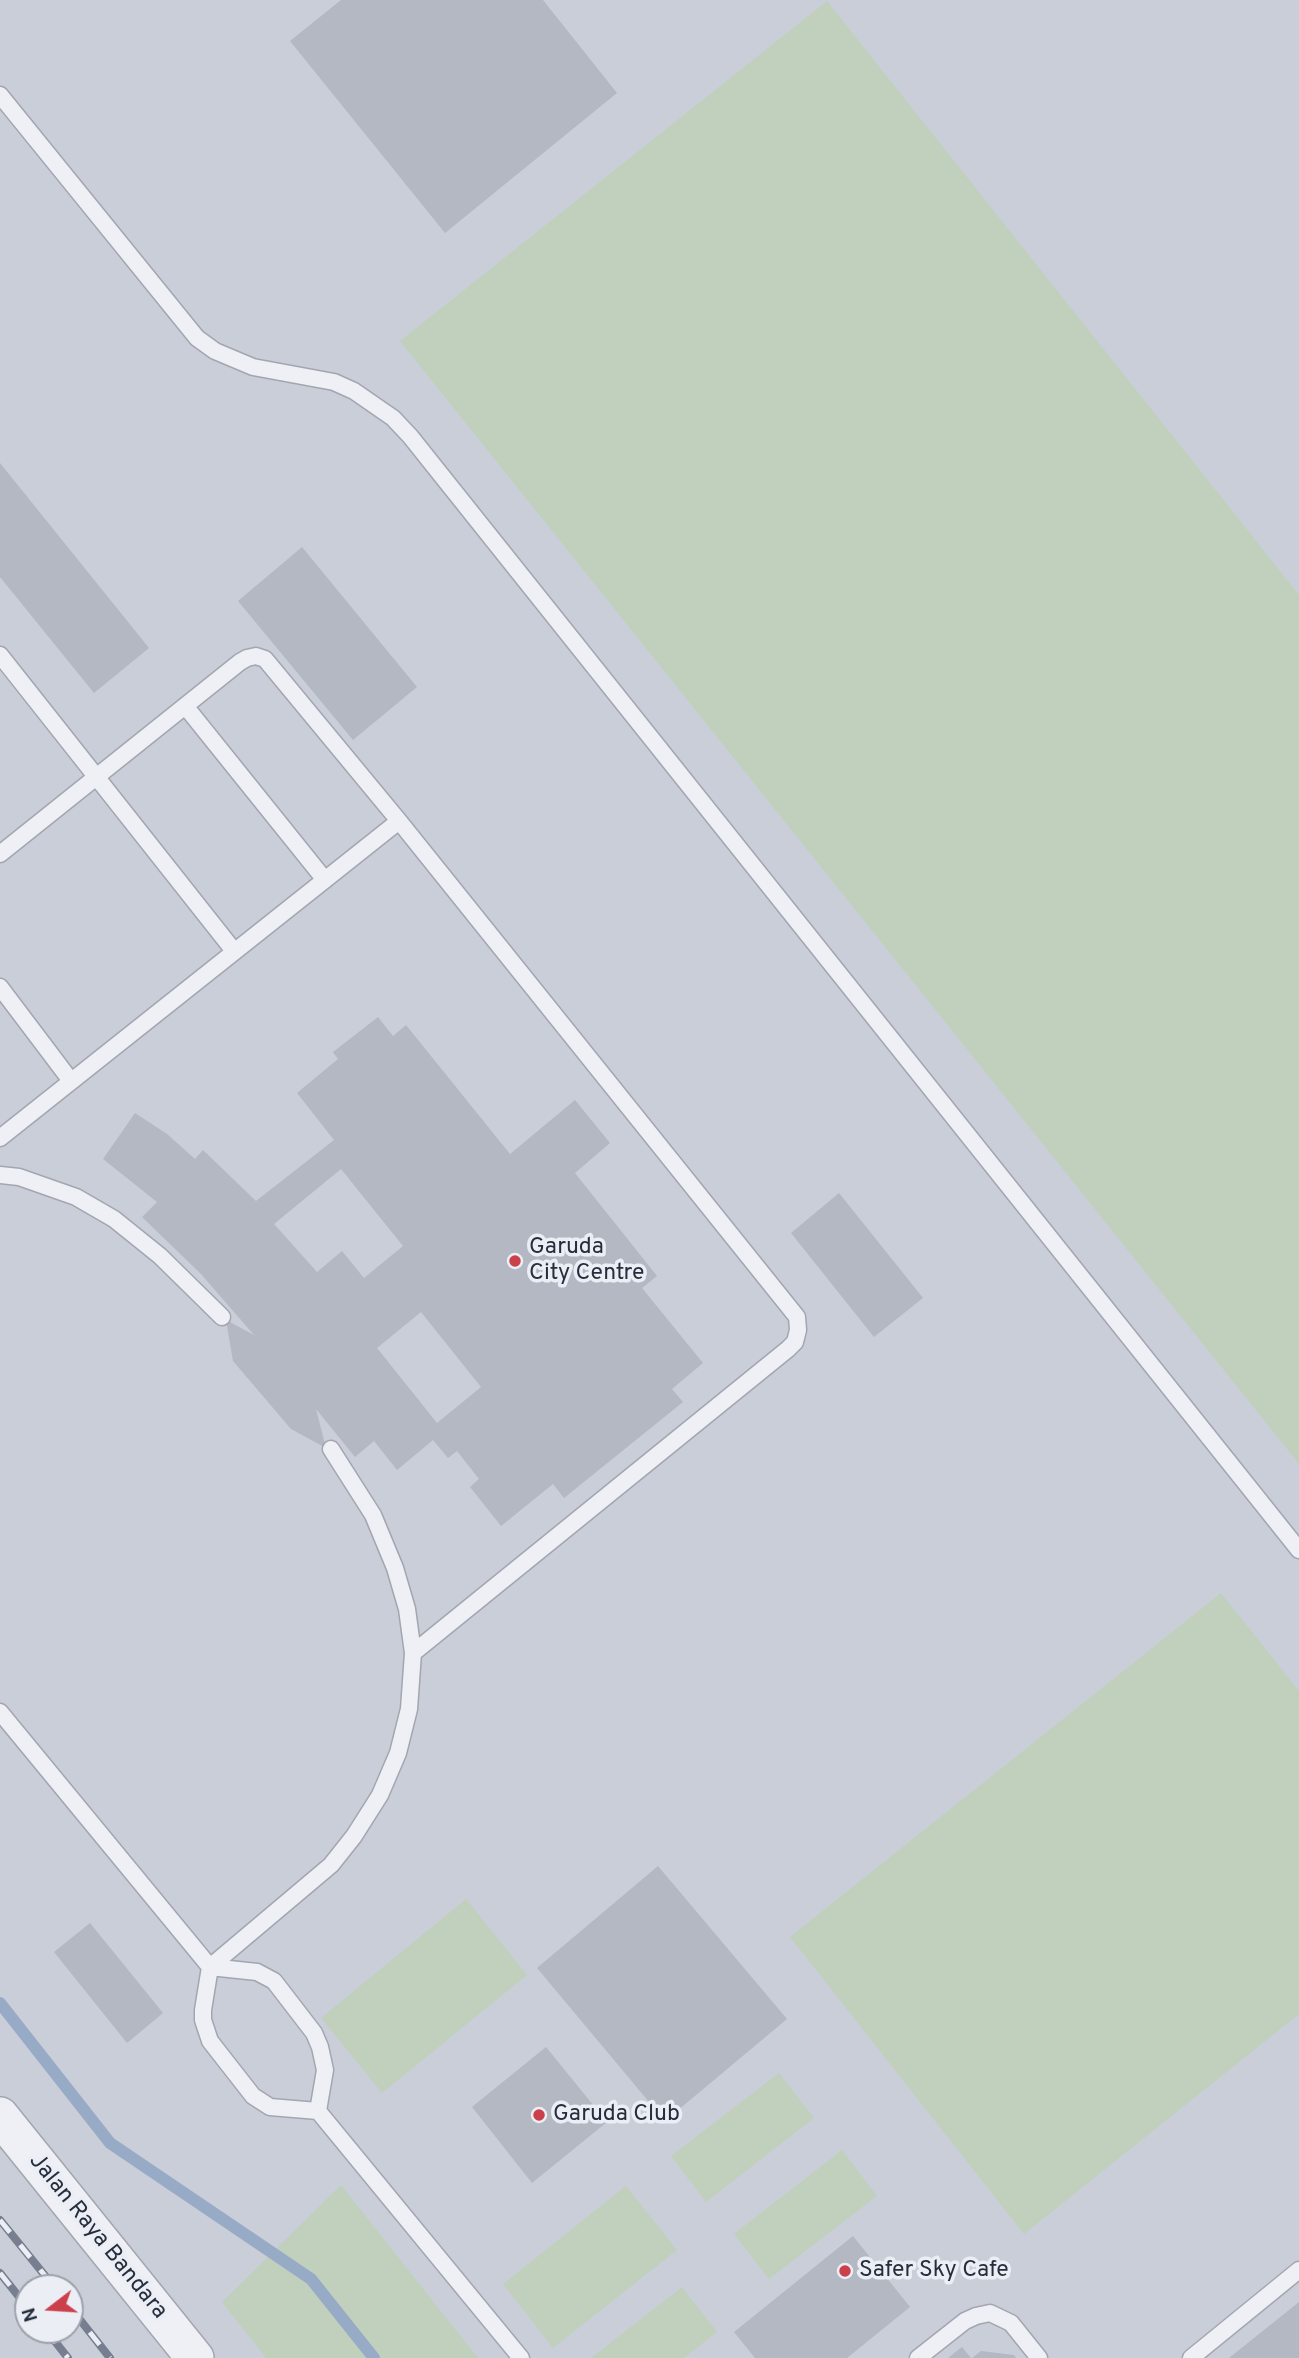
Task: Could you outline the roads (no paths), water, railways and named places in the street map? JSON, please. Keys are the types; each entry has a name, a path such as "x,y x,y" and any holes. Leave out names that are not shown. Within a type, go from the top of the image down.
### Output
{"street":[{"name":"Jalan Raya Bandara","path":"0,2116 195,2358"}],"lane":[{"path":"0,95 182,323 197,338 215,351 253,367 334,382 354,391 393,418 410,436 1299,1550"},
{"path":"0,655 234,951"},
{"path":"0,854 247,658 256,656 265,659 400,821 797,1317 795,1342 788,1349 413,1653"},
{"path":"186,708 325,880"},
{"path":"0,1138 400,821"},
{"path":"0,986 71,1080"},
{"path":"0,1175 19,1177 76,1197 114,1219 160,1256 222,1317"},
{"path":"331,1449 373,1515 395,1568 407,1609 413,1653 409,1709 398,1753 380,1795 354,1836 331,1865 210,1967 203,2020 210,2041 261,2103 280,2109 318,2111 521,2358"},
{"path":"0,1712 210,1967 248,1970 266,1975 274,1981 314,2033 324,2058 325,2070 318,2111"},
{"path":"1191,2358 1299,2270"},
{"path":"918,2358 965,2321 990,2314 1011,2323 1039,2358"}],"waterway":[{"path":"0,2003 110,2143 311,2279 374,2358"}],"railway":[{"path":"0,2220 44,2274"},
{"path":"0,2273 14,2290"},
{"path":"84,2325 110,2358"},
{"path":"57,2344 68,2358"}],"place":[{"name":"Garuda City Centre","path":"515,1261"},
{"name":"Garuda Club","path":"539,2115"},
{"name":"Safer Sky Cafe","path":"845,2271"}]}
